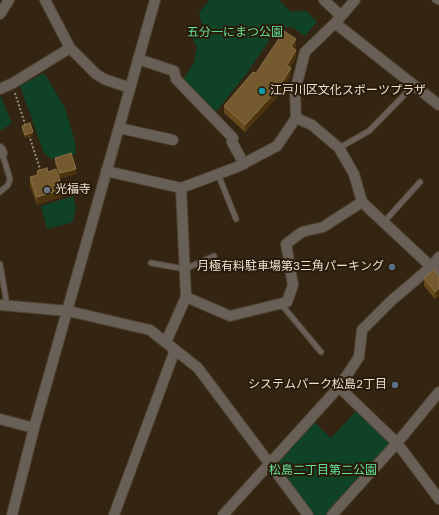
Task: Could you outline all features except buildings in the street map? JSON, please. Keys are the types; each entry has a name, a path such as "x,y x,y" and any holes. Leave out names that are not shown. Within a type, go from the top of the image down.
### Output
{"street":[{"path":"0,14 9,0"},
{"path":"45,0 70,48 96,74 104,79 130,88"},
{"path":"12,515 34,428 155,0"},
{"path":"324,0 338,20 439,105"},
{"path":"106,171 181,188 237,168 277,146 296,118 295,91 305,52 338,20 355,0"},
{"path":"0,89 70,48"},
{"path":"138,59 174,71 176,79 233,138 232,142 244,164"},
{"path":"296,118 312,125 339,148 354,174 362,202 439,274"},
{"path":"119,128 173,140"},
{"path":"166,342 186,297 181,188"},
{"path":"186,297 230,316 287,302 293,286 286,244 302,232 323,227 362,202"},
{"path":"223,515 339,387 359,357 362,330 391,301 432,266 439,257"},
{"path":"4,305 68,311 150,330 198,368 308,515"},
{"path":"114,515 174,350"},
{"path":"339,387 397,443 439,499"},
{"path":"332,515 397,443 439,392"},
{"path":"0,419 34,428"}],"lane":[{"path":"435,0 439,2"},
{"path":"339,148 369,131 414,85"},
{"path":"0,192 8,185 10,179 1,151"},
{"path":"218,174 236,219"},
{"path":"384,222 420,182"},
{"path":"151,264 185,268 214,256"},
{"path":"0,264 4,305"},
{"path":"281,304 321,352"}],"path":[{"path":"13,88 41,172"}],"green space":[{"name":"五分一にまつ公園","path":"209,0 279,0 291,12 306,11 317,22 305,36 292,27 274,28 272,36 247,73 215,113 183,79 194,63 197,47 189,32 203,27 199,13"},
{"path":"44,73 65,108 75,142 76,154 51,159 44,153 20,86"},
{"path":"0,95 12,123 0,131"},
{"path":"73,196 76,207 73,222 47,229 41,206"},
{"name":"松島二丁目第二公園","path":"357,410 394,444 329,515 313,515 275,465 313,421 331,438"}],"place":[{"name":"江戸川区文化スポーツプラザ","path":"262,91"},
{"name":"光福寺","path":"47,190"},
{"name":"月極有料駐車場第3三角パーキング","path":"392,267"},
{"name":"システムパーク松島2丁目","path":"395,385"}]}
